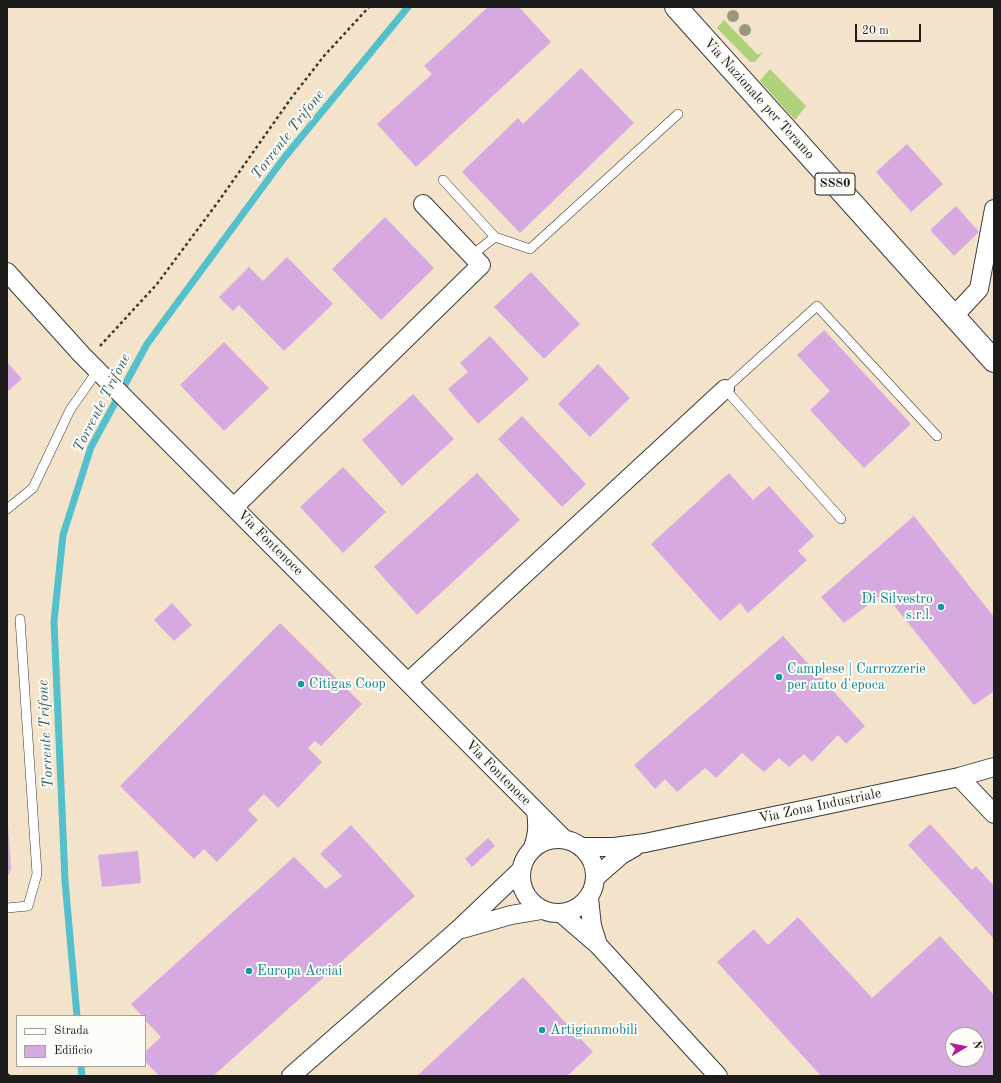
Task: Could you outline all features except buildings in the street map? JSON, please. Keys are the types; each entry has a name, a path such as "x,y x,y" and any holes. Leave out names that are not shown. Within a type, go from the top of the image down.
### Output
{"main road":[{"name":"Via Nazionale per Teramo","path":"676,7 994,361"}],"street":[{"path":"234,506 481,265 423,204"},
{"path":"954,316 979,289 994,209"},
{"name":"Via Fontenoce","path":"7,272 96,368 564,839"},
{"path":"408,682 725,389"},
{"name":"Via Zona Industriale","path":"582,847 614,847 644,843 959,777 994,767"},
{"path":"959,777 994,814"},
{"name":"Via Fontenoce","path":"532,850 537,839 538,829 536,811"},
{"path":"459,929 511,915 541,910 562,914 572,912 581,906 589,898 594,888 596,877 594,865 589,855 582,847 564,839 547,841 532,850 525,859 521,870 521,882 525,893 532,903 541,910"},
{"name":"Via Zona Industriale","path":"596,877 621,855 644,843"},
{"path":"291,1076 459,929 521,870"},
{"path":"589,898 592,926 598,945"},
{"path":"562,914 598,945 718,1076"}],"lane":[{"path":"443,180 495,237 530,249 678,114"},
{"path":"472,255 495,237"},
{"path":"840,519 725,389 817,306 937,436"},
{"path":"7,509 33,488 70,410 96,368"},
{"path":"7,908 28,906 37,874 20,619"}],"path":[{"path":"96,368 218,202 292,97 324,56 369,7"}],"green space":[{"path":"724,20 757,54 764,51 755,62 750,62 717,28"},
{"path":"770,69 806,106 795,120 760,81"}],"waterway":[{"name":"Torrente Trifone","path":"77,1015 65,881 54,621 63,535 91,447 147,344 284,158 408,7"},
{"name":"Torrente Trifone","path":"81,1067 82,1076"}],"place":[{"name":"Di Silvestro s.r.l.","path":"941,607"},
{"name":"Camplese | Carrozzerie per auto d'epoca","path":"779,677"},
{"name":"Citigas Coop","path":"301,684"},
{"name":"Europa Acciai","path":"249,971"},
{"name":"Artigianmobili","path":"542,1030"}]}
